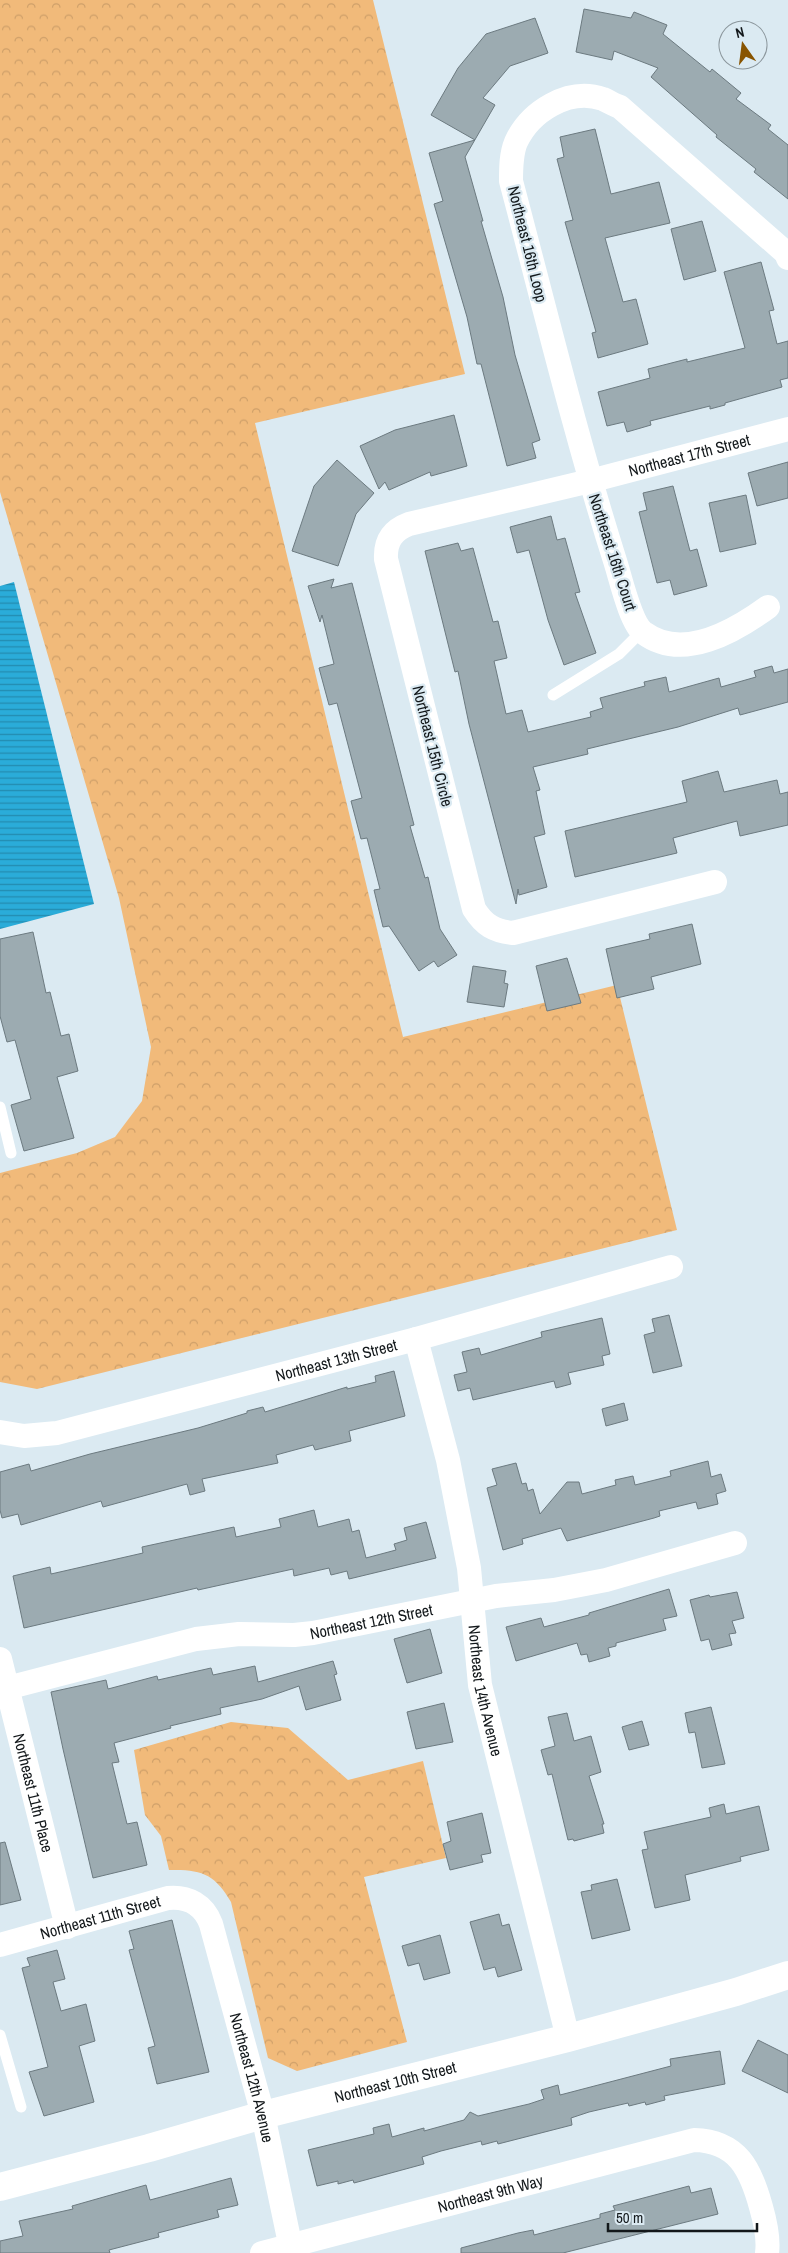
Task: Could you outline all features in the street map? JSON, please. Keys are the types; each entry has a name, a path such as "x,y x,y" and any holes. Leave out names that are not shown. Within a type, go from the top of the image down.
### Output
{"street":[{"name":"Northeast 16th Loop","path":"590,481 511,181 511,163 515,144 525,127 538,113 567,99 583,97 602,98 620,107 786,253 788,258"},
{"name":"Northeast 17th Street","path":"590,481 788,429"},
{"name":"Northeast 16th Court","path":"590,481 629,608 642,632 666,643 693,644 741,626 768,607"},
{"name":"Northeast 15th Circle","path":"590,481 409,524 396,531 387,543 386,559 474,909 480,919 489,927 500,932 513,933 715,882"},
{"name":"Northeast 13th Street","path":"0,1432 24,1436 57,1433 416,1339 671,1267"},
{"name":"Northeast 14th Avenue","path":"416,1339 448,1460 469,1568 480,1685 568,2038"},
{"name":"Northeast 12th Street","path":"7,1688 196,1639 239,1634 294,1636 496,1596 554,1590 606,1580 734,1543"},
{"name":"Northeast 11th Place","path":"0,1659 67,1927"},
{"name":"Northeast 11th Street","path":"0,1945 168,1898 184,1898 199,1905"},
{"name":"Northeast 12th Avenue","path":"199,1905 211,1924 263,2116 291,2249"},
{"name":"Northeast 10th Street","path":"0,2186 568,2038 736,1992 788,1975"},
{"name":"Northeast 9th Way","path":"262,2253 291,2249 684,2141 703,2140 720,2144 734,2152 744,2164 755,2183 764,2216 767,2253"}],"lane":[{"path":"553,695 619,654 642,632"},
{"path":"0,1107 11,1153"},
{"path":"0,2035 21,2107"}],"green space":[{"path":"0,0 373,0 465,374 255,423 403,1037 617,985 677,1230 37,1389 0,1382 0,1173 77,1153 115,1137 142,1101 151,1047 119,898 0,492"},
{"path":"231,1722 288,1728 348,1780 423,1761 446,1858 364,1877 407,2042 297,2071 268,2058 231,1902 219,1885 206,1875 198,1872 169,1870 161,1836 145,1815 134,1750"}],"water":[{"path":"14,582 94,904 0,929 0,586"}],"building":[{"path":"584,9 631,18 634,12 667,25 663,34 710,72 712,69 741,93 736,99 771,125 768,129 788,145 788,199 754,172 756,169 716,137 717,135 651,77 658,68 614,51 612,60 576,52"},
{"path":"535,18 548,53 510,66 483,98 495,105 475,140 431,115 458,68 486,34"},
{"path":"595,129 611,194 659,182 670,223 605,238 623,302 636,299 648,344 598,358 592,333 596,332 565,222 573,220 557,159 564,157 560,137"},
{"path":"475,140 465,157 503,297 515,355 540,440 532,443 536,458 507,466 481,364 477,364 467,317 434,204 443,201 429,153"},
{"path":"702,221 716,271 684,280 671,229"},
{"path":"761,262 774,310 769,311 777,344 788,341 788,378 780,380 782,387 710,409 710,406 650,421 651,425 627,432 624,422 607,426 598,392 650,378 648,369 687,359 687,362 745,348 724,272"},
{"path":"454,415 467,466 431,476 430,472 389,490 385,482 379,489 360,446 395,430"},
{"path":"337,460 374,493 356,514 338,566 292,551 314,486"},
{"path":"788,462 788,498 757,506 748,473"},
{"path":"673,486 690,551 697,549 707,586 674,595 670,580 657,583 639,512 647,510 643,493"},
{"path":"746,495 756,544 720,552 709,503"},
{"path":"551,516 557,540 565,538 580,592 575,593 596,653 564,665 548,620 529,550 517,553 510,527"},
{"path":"458,543 461,551 473,548 493,622 498,621 507,658 494,661 506,714 522,710 528,732 591,717 590,712 603,708 600,698 645,686 644,682 666,677 669,692 719,678 721,687 756,677 754,671 772,666 774,673 788,669 788,702 740,715 738,708 678,727 587,749 588,754 533,767 540,790 536,791 545,834 534,837 547,887 519,895 518,889 516,904 469,724 458,671 455,672 425,551"},
{"path":"334,579 331,588 352,583 414,825 410,826 425,878 428,877 440,929 457,955 438,967 434,961 419,971 389,926 383,927 374,890 380,889 367,838 361,839 351,801 362,798 337,703 329,705 319,668 334,664 322,615 320,622 308,586"},
{"path":"718,771 724,792 777,780 780,794 788,792 788,825 740,836 737,821 673,838 677,853 575,877 565,831 687,802 682,781"},
{"path":"692,924 701,964 651,977 654,989 617,998 606,949 650,939 649,934"},
{"path":"33,932 46,993 50,992 61,1036 69,1034 78,1071 57,1077 74,1138 24,1151 11,1105 31,1099 15,1040 7,1042 0,1016 0,939"},
{"path":"567,958 581,1003 547,1011 536,966"},
{"path":"473,966 506,971 504,983 508,984 504,1007 467,1002"},
{"path":"669,1315 682,1366 653,1373 644,1335 655,1332 652,1319"},
{"path":"602,1318 610,1354 602,1356 604,1365 568,1373 571,1384 556,1388 554,1381 473,1400 470,1388 458,1391 454,1375 467,1372 462,1352 479,1348 481,1355 542,1337 541,1332"},
{"path":"394,1371 405,1416 349,1431 351,1441 315,1450 313,1445 276,1455 278,1463 202,1479 205,1491 190,1495 187,1484 103,1507 101,1501 21,1525 18,1514 2,1518 0,1510 0,1472 29,1464 31,1471 90,1454 198,1428 247,1413 247,1411 263,1407 265,1412 347,1387 347,1389 376,1382 375,1376"},
{"path":"624,1403 628,1420 606,1426 602,1409"},
{"path":"708,1461 711,1477 721,1474 726,1491 716,1494 718,1504 698,1509 696,1502 659,1511 660,1516 654,1518 567,1541 561,1528 522,1539 523,1544 503,1550 487,1488 497,1485 492,1469 516,1463 522,1484 526,1483 528,1491 533,1489 540,1514 567,1482 579,1482 582,1494 616,1485 615,1480 633,1476 635,1485 671,1476 670,1471"},
{"path":"314,1510 318,1527 349,1519 352,1532 359,1530 366,1558 396,1550 394,1544 407,1540 404,1528 426,1522 436,1558 349,1579 347,1571 331,1575 329,1568 294,1576 293,1569 198,1590 197,1588 24,1628 13,1576 50,1567 51,1574 143,1553 142,1547 234,1527 236,1537 281,1527 279,1519"},
{"path":"669,1589 677,1616 663,1619 666,1630 616,1643 616,1646 608,1648 610,1656 589,1662 587,1654 581,1655 577,1643 516,1661 506,1627 541,1618 544,1627 589,1615 589,1613"},
{"path":"737,1592 744,1618 732,1621 736,1633 729,1634 732,1645 712,1650 709,1639 701,1641 690,1600 709,1595 710,1597"},
{"path":"430,1629 442,1673 407,1683 394,1639"},
{"path":"333,1661 337,1674 334,1675 341,1700 306,1710 299,1686 262,1699 220,1708 221,1714 170,1726 171,1728 114,1743 119,1762 112,1763 127,1824 137,1822 147,1865 93,1878 51,1692 106,1680 108,1689 157,1676 158,1680 211,1668 213,1675 255,1666 258,1682"},
{"path":"444,1703 453,1742 416,1749 407,1712"},
{"path":"711,1707 725,1764 702,1768 695,1732 689,1733 685,1713"},
{"path":"567,1713 574,1741 591,1736 601,1772 589,1776 604,1824 602,1824 604,1833 574,1841 573,1839 568,1840 552,1774 548,1775 541,1750 555,1746 548,1717"},
{"path":"642,1721 649,1745 629,1750 622,1727"},
{"path":"724,1804 726,1814 759,1806 769,1850 740,1857 741,1861 685,1875 690,1900 655,1908 642,1850 648,1849 644,1832 711,1817 709,1808"},
{"path":"482,1813 491,1853 481,1855 483,1862 450,1870 443,1844 451,1841 447,1822"},
{"path":"5,1842 21,1900 0,1905 0,1843"},
{"path":"617,1879 630,1930 592,1939 581,1892 592,1890 591,1885"},
{"path":"499,1914 502,1926 509,1924 522,1970 498,1977 495,1967 484,1970 470,1922"},
{"path":"172,1920 209,2072 157,2084 148,2048 155,2046 129,1950 134,1949 129,1931"},
{"path":"440,1935 450,1973 424,1980 419,1963 408,1966 402,1946"},
{"path":"57,1950 65,1979 53,1982 61,2011 86,2004 95,2041 79,2046 94,2102 44,2116 29,2072 48,2067 22,1968 30,1966 27,1958"},
{"path":"758,2040 788,2055 788,2093 742,2071"},
{"path":"720,2051 725,2084 664,2096 665,2100 646,2105 645,2102 629,2106 628,2103 589,2112 571,2118 572,2125 498,2144 497,2141 482,2145 481,2141 441,2151 422,2157 424,2164 354,2183 353,2180 338,2184 338,2181 317,2186 308,2150 374,2134 373,2128 389,2124 392,2137 424,2128 424,2131 464,2120 470,2112 478,2116 544,2099 541,2090 558,2085 560,2095 671,2066 670,2059"},
{"path":"231,2178 238,2205 217,2210 219,2217 158,2233 159,2237 109,2250 110,2253 0,2253 0,2241 23,2236 19,2221 73,2209 72,2206 146,2185 150,2200"},
{"path":"689,2186 691,2193 711,2188 718,2214 563,2253 461,2253 461,2248 518,2233 533,2230 534,2235 600,2218 600,2214 615,2210 613,2206"}]}
